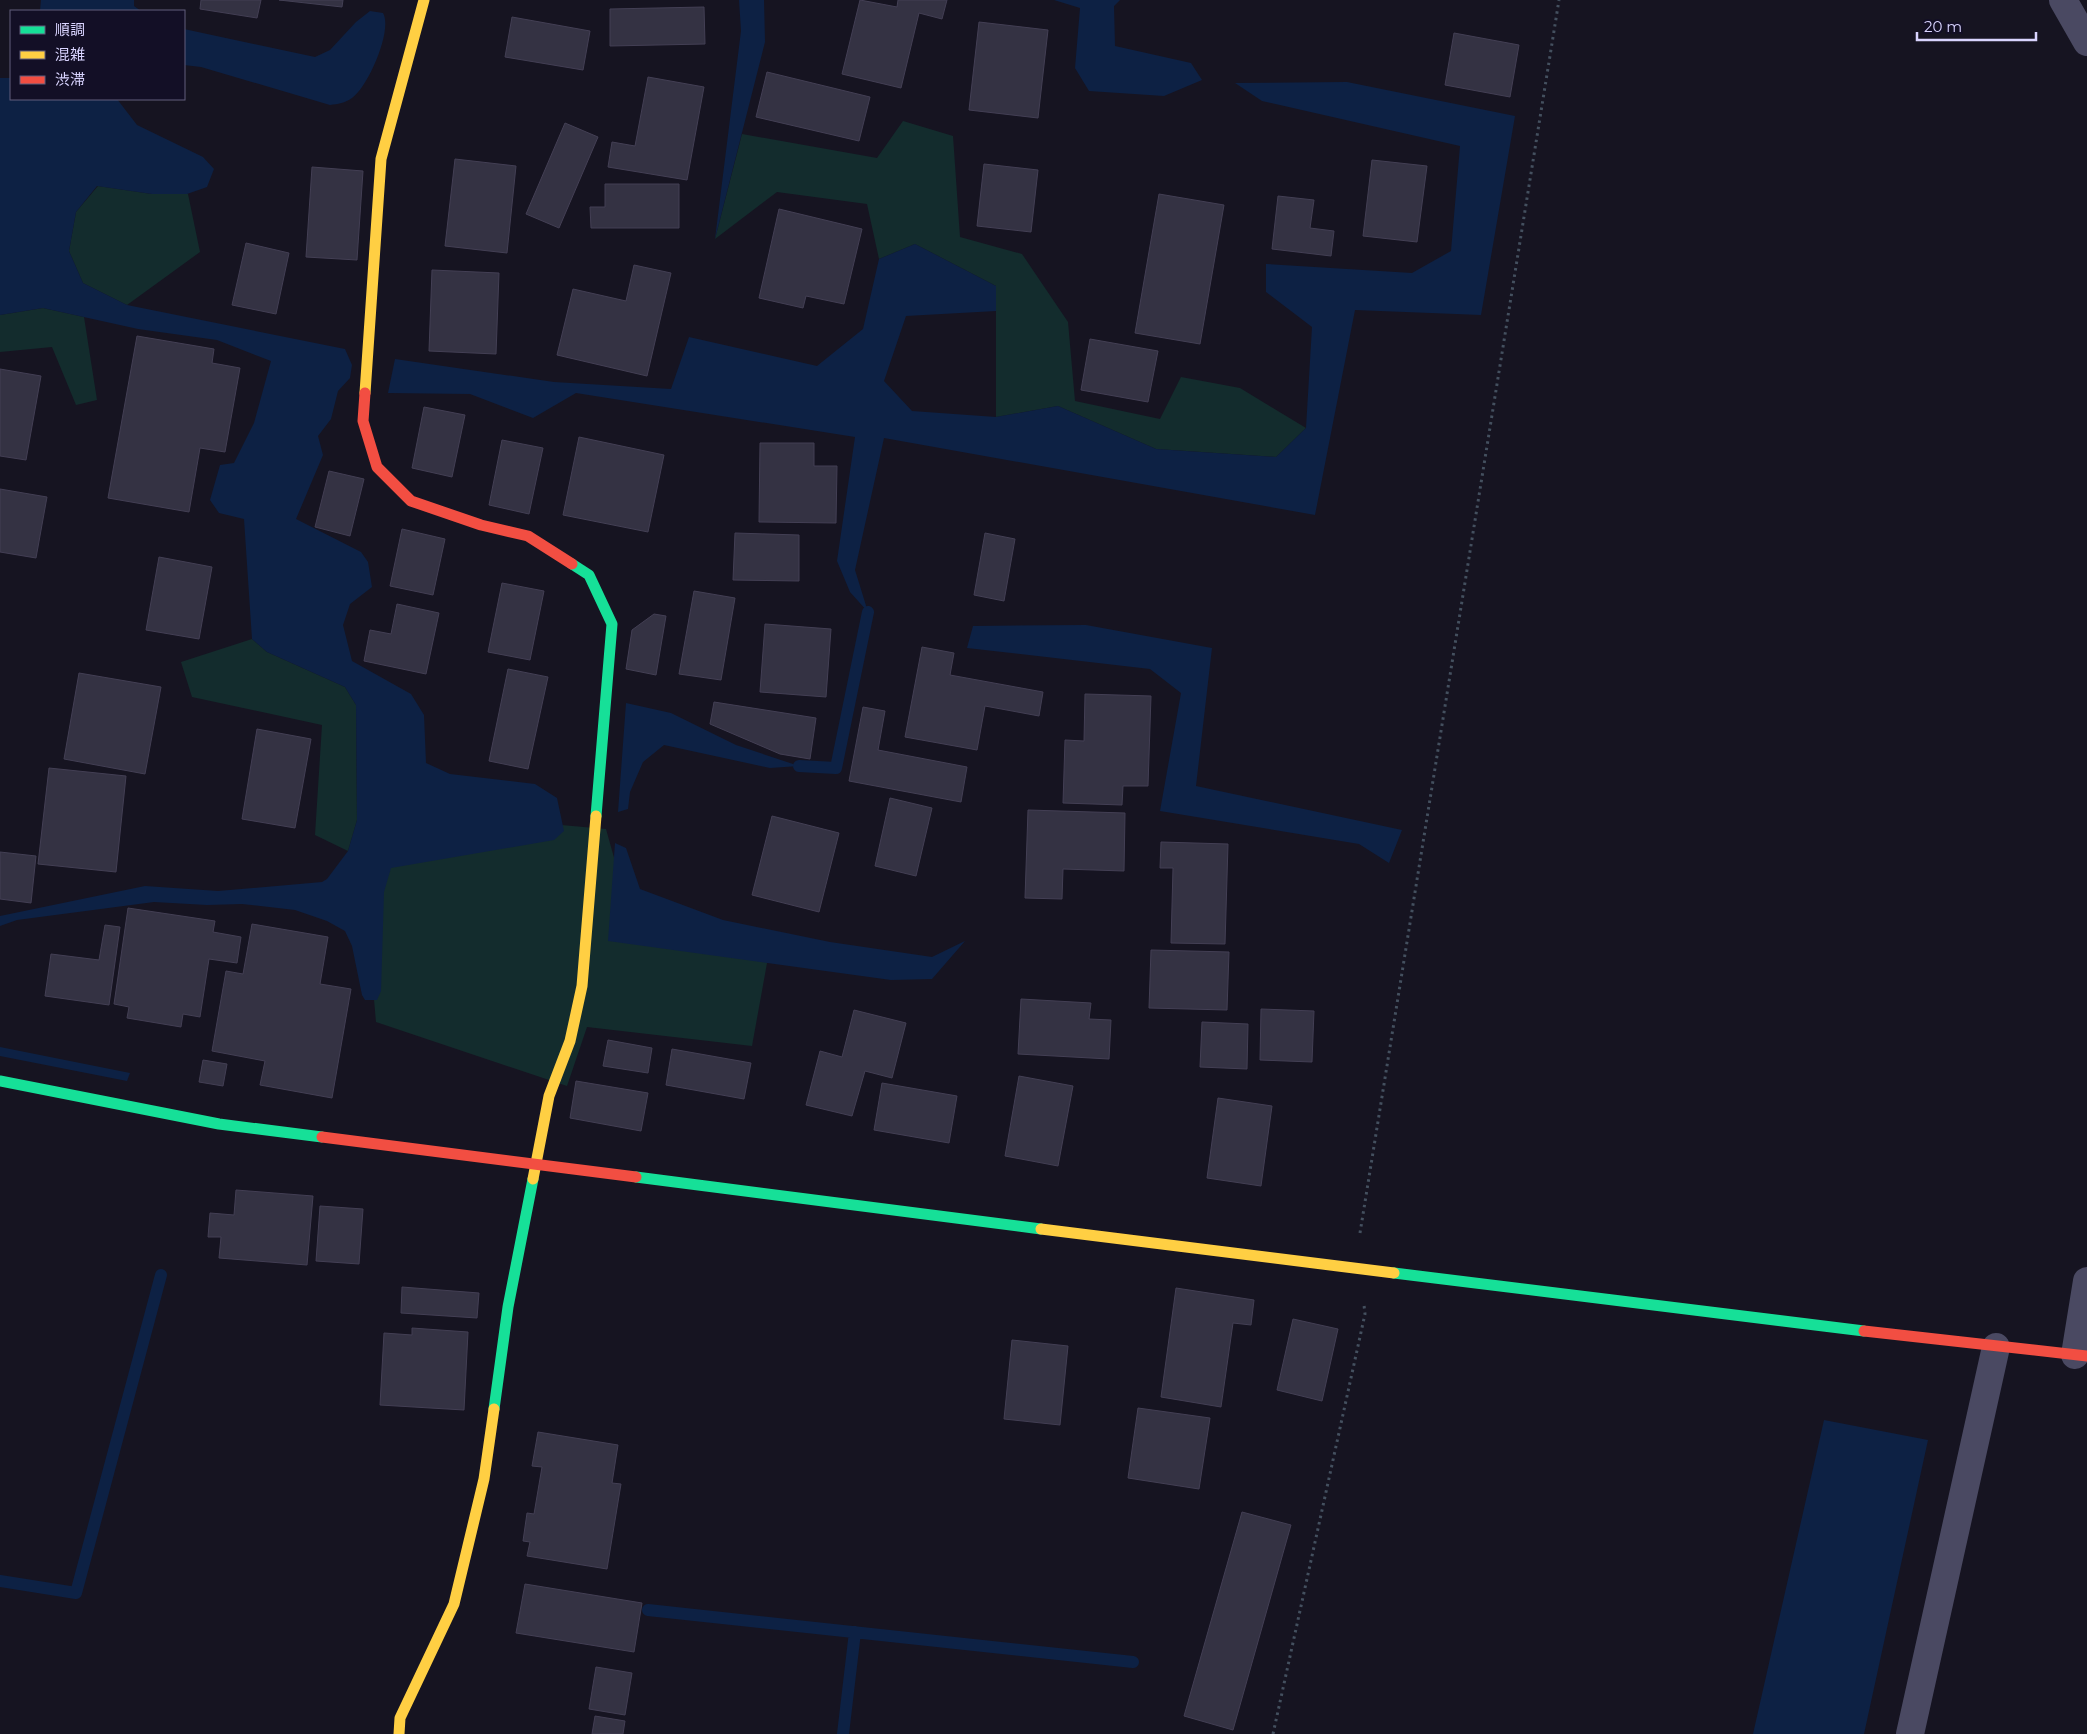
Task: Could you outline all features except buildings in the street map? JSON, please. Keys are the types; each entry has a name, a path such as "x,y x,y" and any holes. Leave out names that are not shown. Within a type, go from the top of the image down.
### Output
{"street":[{"path":"399,1734 400,1718 454,1604 482,1488 508,1307 550,1096 570,1041 582,986 612,624 589,575 528,536 481,525 411,501 377,467 363,421 381,159 424,0"},
{"path":"2063,0 2087,42"},
{"path":"0,1081 219,1124 536,1166 1996,1347 2081,1355 2087,1281"},
{"path":"1910,1734 1996,1347"}],"path":[{"path":"1273,1734 1365,1314 1360,1232 1559,0"}],"green space":[{"path":"903,121 953,136 960,237 1022,254 1068,322 1075,401 1160,419 1181,377 1240,388 1306,428 1276,457 1156,449 1058,406 996,417 996,286 915,244 879,259 867,204 777,192 715,239 742,134 877,158"},
{"path":"98,186 152,194 188,194 200,252 127,305 83,283 69,251 76,212"},
{"path":"43,308 84,317 97,400 76,405 52,347 0,352 0,315"},
{"path":"252,639 267,652 345,687 356,705 357,820 348,851 315,835 322,725 192,697 181,662"},
{"path":"403,811 606,829 632,922 769,952 752,1046 587,1027 567,1086 376,1022 365,896"}],"water":[{"path":"41,0 134,0 134,6 140,10 40,10"},
{"path":"739,0 764,0 765,42 715,239 741,31"},
{"path":"1054,0 1120,0 1114,6 1115,46 1191,63 1202,80 1164,96 1089,91 1075,68 1080,8"},
{"path":"370,11 383,13 385,32 377,58 365,82 352,98 341,103 330,105 201,67 185,65 185,29 315,57 330,50 356,22"},
{"path":"0,78 10,78 10,100 118,100 137,125 203,157 214,169 207,187 187,194 152,194 97,186 76,212 69,251 83,283 127,305 345,349 352,365 350,378 338,391 331,419 318,436 323,455 296,519 361,552 368,562 372,587 350,604 343,625 352,661 411,694 424,715 426,763 450,774 535,784 557,798 564,831 554,840 391,868 384,892 381,991 377,1000 365,1000 362,995 352,946 345,931 327,921 295,910 242,904 207,905 154,902 17,920 0,926 0,916 145,886 218,891 322,882 327,879 348,851 357,820 356,705 345,687 267,652 252,639 244,519 219,513 210,500 220,465 234,463 254,423 271,361 217,340 138,329 43,308 0,315"},
{"path":"1347,82 1515,116 1481,315 1355,310 1315,515 884,438 855,570 868,612 850,592 837,561 855,437 576,393 533,418 470,394 388,393 395,359 554,382 671,389 689,337 817,366 863,329 879,259 915,244 996,286 996,311 906,316 884,381 912,411 996,417 1058,406 1156,449 1276,457 1306,428 1312,327 1266,292 1266,264 1412,273 1451,251 1460,146 1262,101 1235,83"},
{"path":"1086,625 1212,648 1196,786 1402,830 1389,863 1359,844 1160,811 1181,693 1150,669 967,648 973,626"},
{"path":"626,703 671,713 736,745 799,766 770,768 664,745 643,762 630,792 628,809 618,812"},
{"path":"615,843 626,848 640,889 723,920 830,942 932,957 965,941 932,979 891,980 608,941"},
{"path":"0,1047 130,1073 127,1081 0,1056"},
{"path":"1824,1420 1928,1440 1864,1734 1753,1734"}],"waterway":[{"path":"799,766 836,768 868,612"},
{"path":"0,1581 76,1593 161,1275"},
{"path":"648,1610 1133,1662"},
{"path":"843,1734 855,1632"}],"traffic: fast":[{"path":"572,564 589,575 612,624 596,816"},
{"path":"0,1081 219,1124 322,1137"},
{"path":"636,1177 1041,1229"},
{"path":"494,1409 508,1307 533,1179"},
{"path":"1394,1273 1864,1331"}],"traffic: slow":[{"path":"365,393 381,159 424,0"},
{"path":"533,1179 549,1096 570,1041 582,986 596,816"},
{"path":"1041,1229 1394,1273"},
{"path":"399,1734 400,1718 454,1604 484,1479 494,1409"}],"traffic: jam":[{"path":"365,393 363,421 377,467 411,501 481,525 528,536 572,564"},
{"path":"322,1137 636,1177"},
{"path":"1864,1331 2087,1356"}]}
